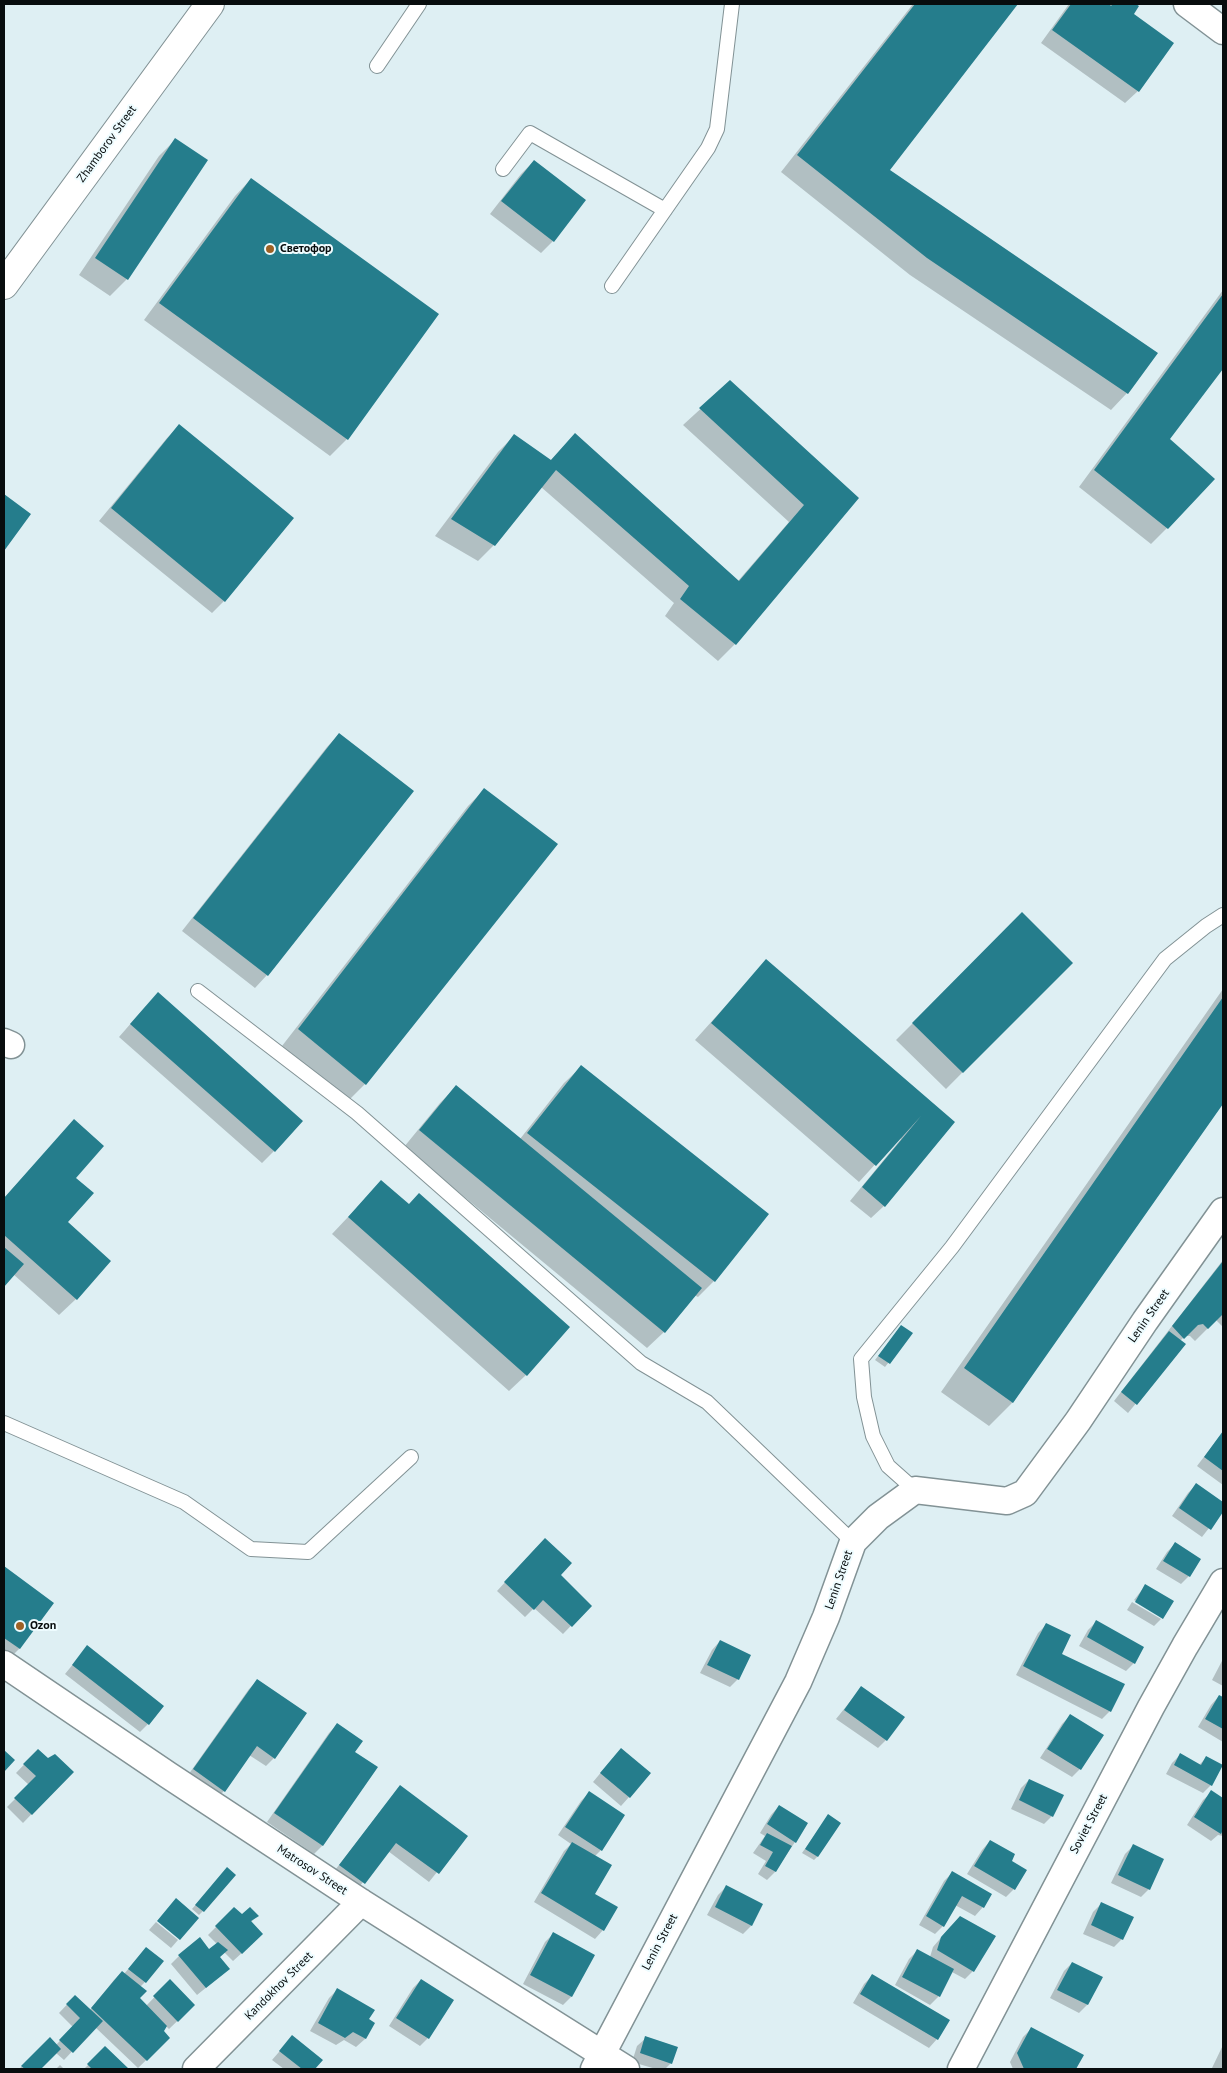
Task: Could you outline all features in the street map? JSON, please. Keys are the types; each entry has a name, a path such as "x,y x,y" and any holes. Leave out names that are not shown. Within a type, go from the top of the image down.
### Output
{"street":[{"name":"Zhamborov Street","path":"4,285 210,4"},
{"path":"1187,4 1223,31"},
{"name":"Lenin Street","path":"598,2062 798,1682 826,1617 853,1542 878,1517 915,1490 975,1499 1007,1501 1025,1493 1078,1421 1145,1321 1223,1212"},
{"name":"Soviet Street","path":"960,2069 1151,1707 1184,1646 1223,1582"},
{"name":"Matrosov Street","path":"5,1668 361,1902 598,2062 626,2069"},
{"name":"Kandokhov Street","path":"196,2069 361,1902"}],"lane":[{"path":"377,66 418,4"},
{"path":"612,286 708,148 718,129 730,4"},
{"path":"502,168 530,133 665,210"},
{"path":"915,1490 888,1466 873,1436 864,1397 860,1359 952,1247 1165,959 1206,926 1223,915"},
{"path":"198,991 357,1113 641,1363 707,1402 853,1542"},
{"path":"4,1423 184,1502 252,1549 308,1552 411,1457"}],"building":[{"path":"915,4 1018,4 890,170 1158,353 1128,394 927,258 797,155"},
{"path":"1071,4 1109,4 1111,6 1113,4 1136,4 1139,6 1134,14 1174,43 1139,92 1052,30"},
{"path":"175,138 208,160 128,280 95,258"},
{"path":"534,160 586,200 554,242 501,201"},
{"path":"251,178 439,314 348,440 159,303"},
{"path":"1223,294 1223,369 1170,439 1215,479 1168,529 1094,470"},
{"path":"730,380 859,498 736,645 680,599 689,586 556,470 495,546 451,519 514,434 551,460 575,433 739,581 804,505 699,408"},
{"path":"179,424 294,518 225,602 111,508"},
{"path":"4,494 31,514 4,551"},
{"path":"339,733 414,791 268,976 193,918"},
{"path":"484,788 558,844 366,1085 298,1029"},
{"path":"1022,912 1073,963 963,1073 912,1023"},
{"path":"766,959 955,1122 885,1207 862,1187 921,1116 876,1166 711,1023"},
{"path":"158,992 303,1121 275,1152 130,1024"},
{"path":"1223,997 1223,1104 1013,1403 964,1368"},
{"path":"581,1065 769,1214 715,1282 527,1133"},
{"path":"456,1085 702,1288 665,1333 419,1130"},
{"path":"74,1119 104,1146 76,1178 94,1193 68,1222 111,1261 77,1300 4,1235 4,1198"},
{"path":"381,1180 409,1204 419,1193 570,1327 527,1376 348,1217"},
{"path":"4,1247 24,1264 4,1287"},
{"path":"1223,1261 1223,1314 1208,1329 1203,1324 1198,1325 1184,1339 1172,1326"},
{"path":"901,1325 913,1333 890,1364 878,1356"},
{"path":"1169,1331 1186,1344 1137,1405 1121,1392"},
{"path":"1223,1431 1223,1471 1204,1457"},
{"path":"1196,1483 1223,1502 1223,1512 1211,1530 1179,1508"},
{"path":"545,1538 572,1563 561,1575 592,1606 572,1627 543,1600 534,1610 504,1582"},
{"path":"1175,1542 1201,1559 1190,1577 1163,1561"},
{"path":"4,1566 54,1603 20,1649 4,1638"},
{"path":"1145,1584 1174,1601 1163,1619 1135,1602"},
{"path":"1096,1620 1144,1647 1135,1664 1087,1637"},
{"path":"1046,1623 1071,1635 1062,1654 1125,1684 1111,1712 1023,1666"},
{"path":"720,1640 751,1655 739,1680 707,1665"},
{"path":"87,1645 164,1706 149,1725 72,1665"},
{"path":"257,1679 307,1713 275,1759 257,1746 225,1792 193,1769"},
{"path":"861,1686 905,1717 887,1741 844,1710"},
{"path":"1219,1695 1223,1697 1223,1729 1205,1719"},
{"path":"1070,1714 1104,1735 1081,1770 1047,1749"},
{"path":"337,1723 363,1741 355,1752 378,1767 323,1846 274,1813"},
{"path":"621,1748 651,1773 630,1798 600,1773"},
{"path":"38,1749 48,1758 55,1754 74,1772 32,1815 14,1798 36,1776 23,1764"},
{"path":"4,1750 15,1760 4,1772"},
{"path":"1180,1753 1201,1765 1206,1756 1223,1765 1212,1786 1174,1765"},
{"path":"1029,1779 1064,1795 1053,1817 1019,1800"},
{"path":"400,1785 468,1836 439,1874 396,1843 365,1884 339,1865"},
{"path":"1211,1790 1223,1798 1223,1830 1221,1834 1194,1817"},
{"path":"589,1791 625,1815 602,1851 565,1827"},
{"path":"779,1805 808,1823 796,1843 767,1824"},
{"path":"828,1814 841,1823 818,1857 805,1849"},
{"path":"767,1833 792,1846 776,1872 765,1866 773,1852 760,1845"},
{"path":"990,1840 1015,1854 1012,1861 1027,1870 1015,1890 974,1866"},
{"path":"572,1842 612,1865 595,1894 618,1907 604,1931 541,1893"},
{"path":"1133,1844 1164,1859 1150,1890 1118,1875"},
{"path":"227,1867 236,1875 204,1912 195,1905"},
{"path":"952,1871 992,1894 984,1908 962,1896 944,1927 926,1916"},
{"path":"726,1885 763,1904 752,1926 715,1907"},
{"path":"176,1898 199,1918 180,1940 157,1921"},
{"path":"1101,1902 1134,1917 1123,1940 1091,1925"},
{"path":"234,1907 242,1914 250,1907 259,1916 251,1921 263,1934 242,1954 215,1926"},
{"path":"960,1916 996,1936 974,1972 937,1950 941,1937"},
{"path":"553,1932 595,1955 572,1997 530,1975"},
{"path":"200,1937 209,1949 218,1942 228,1950 220,1957 230,1969 206,1988 178,1955"},
{"path":"146,1947 164,1961 146,1983 128,1969"},
{"path":"917,1949 954,1969 940,1997 902,1977"},
{"path":"1072,1962 1103,1977 1088,2005 1057,1990"},
{"path":"122,1971 147,1991 140,1998 167,2026 164,2031 170,2038 147,2061 91,2008"},
{"path":"872,1974 950,2020 938,2040 860,1994"},
{"path":"170,1979 195,2005 178,2022 153,1996"},
{"path":"421,1979 454,2000 429,2039 396,2018"},
{"path":"337,1988 375,2010 369,2019 375,2023 366,2039 353,2032 345,2038 318,2023"},
{"path":"75,1995 103,2021 73,2053 59,2040 80,2018 66,2004"},
{"path":"1031,2027 1084,2055 1076,2069 1024,2069 1017,2053"},
{"path":"292,2035 323,2060 315,2069 302,2069 279,2051"},
{"path":"645,2036 678,2047 672,2064 640,2053"},
{"path":"50,2037 61,2049 41,2069 25,2069 21,2066"},
{"path":"105,2046 129,2069 92,2069 87,2064"}],"place":[{"name":"Светофор","path":"270,249"},
{"name":"Ozon","path":"20,1626"}]}
